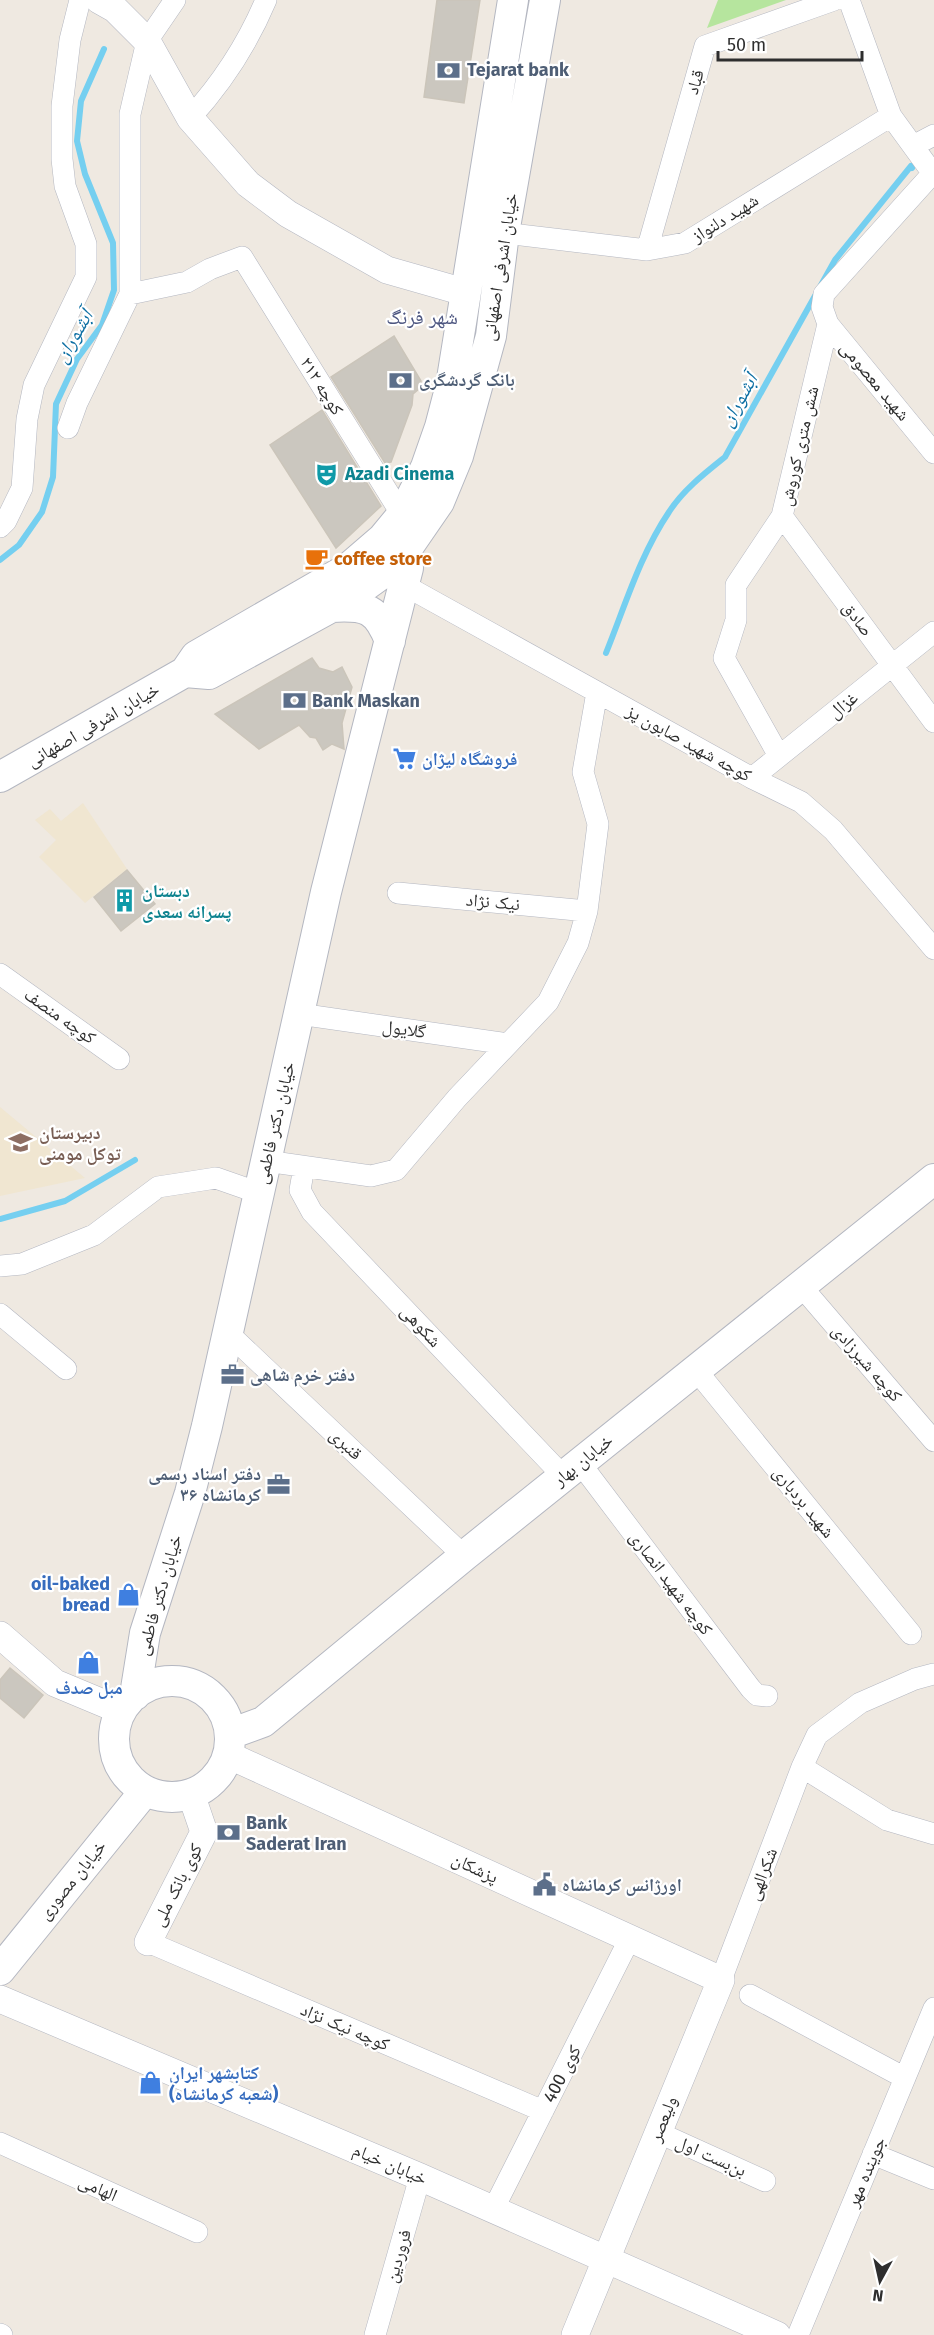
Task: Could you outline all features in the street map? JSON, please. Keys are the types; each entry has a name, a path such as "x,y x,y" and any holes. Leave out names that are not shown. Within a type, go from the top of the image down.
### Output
{"main road":[{"name":"خیابان اشرفی اصفهانی","path":"0,777 185,672 196,656 347,569 383,538 402,515 426,467 451,385 464,292 513,0"},
{"name":"خیابان اشرفی اصفهانی","path":"185,672 209,674 332,607 387,570 406,550 439,502 458,456 491,336 504,233 545,0"},
{"name":"خیابان دکتر فاطمی","path":"128,1703 145,1633 190,1493 326,892 408,568 406,550"},
{"path":"332,607 356,606 372,611 382,621 390,641"},
{"name":"خیابان بهار","path":"229,1745 263,1722 571,1469 801,1286 931,1188"},
{"path":"172,1682 192,1685 209,1694 216,1701 228,1721 229,1745 221,1771 211,1783 191,1794 175,1797 160,1796 145,1791 132,1781 122,1770 116,1755 114,1740 116,1725 128,1703 152,1685 172,1682"},
{"name":"خیابان مصوری","path":"0,1970 145,1791"}],"street":[{"path":"0,527 6,521 22,488 27,419 34,386 86,277 86,244 65,186 62,159 62,106 70,40 80,0"},
{"path":"99,0 114,9 147,41 190,118 248,184 288,214 387,270 464,292"},
{"path":"68,428 77,403 130,294 130,114 147,41 175,0"},
{"path":"190,118 215,91 235,63 266,0"},
{"name":"قباد","path":"647,250 705,46 834,0"},
{"path":"849,0 891,116 934,174"},
{"name":"شهید دلنواز","path":"504,233 647,250 685,243 891,116"},
{"path":"913,146 934,135"},
{"name":"شش متری کوروش","path":"779,756 724,657 736,620 736,585 782,516 825,315 824,294 934,174"},
{"name":"کوچه ۲۱۲","path":"130,294 187,282 210,269 242,257 402,515"},
{"name":"شهید معصومی","path":"825,315 934,453"},
{"name":"صادق","path":"782,516 934,722"},
{"name":"کوچه شهید صابون پز","path":"404,585 752,778 801,802 833,830 934,949"},
{"name":"غزال","path":"752,778 934,632"},
{"path":"266,1161 371,1176 396,1170 457,1098 548,1002 578,943 587,911 598,824 583,772 597,692"},
{"name":"نیک نژاد","path":"398,893 587,911"},
{"name":"کوچه منصف","path":"0,974 120,1059"},
{"name":"گلایول","path":"299,1014 508,1044"},
{"name":"شکوهی","path":"304,1167 300,1190 312,1212 571,1469"},
{"path":"0,1266 22,1264 94,1235 158,1187 216,1178 259,1193"},
{"name":"کوچه شیرزادی","path":"801,1286 934,1441"},
{"path":"0,1314 66,1370"},
{"name":"قنبری","path":"228,1333 464,1556"},
{"name":"شهید بردباری","path":"696,1370 911,1634"},
{"name":"کوچه شهید انصاری","path":"571,1469 751,1689 757,1695 767,1696"},
{"path":"0,1635 55,1683 128,1703"},
{"name":"شکرالهی","path":"721,1980 802,1767 817,1735 860,1703 915,1679 934,1674"},
{"name":"پزشکان","path":"229,1745 721,1980"},
{"path":"802,1767 887,1820 934,1834"},
{"name":"کوی بانک ملی","path":"148,1942 204,1833 191,1794"},
{"name":"کوی 400","path":"493,2210 630,1938"},
{"name":"کوچه نیک نژاد","path":"148,1942 543,2112"},
{"name":"ولیعصر","path":"574,2335 721,1980"},
{"path":"750,1995 905,2078"},
{"name":"خیابان خیام","path":"0,1999 420,2177 777,2335"},
{"name":"جوینده مهر","path":"798,2335 934,2008"},
{"name":"بن‌بست اول","path":"657,2132 765,2181"},
{"name":"الهامی","path":"0,2143 197,2232"},
{"path":"873,2154 934,2179"},
{"name":"فروردین","path":"375,2335 420,2177"}],"shaded area":[{"path":"83,803 127,869 85,903 39,857 56,840 35,820 50,809 61,821"},
{"name":"دبیرستان توکل مومنی","path":"0,1107 85,1178 0,1196"}],"green space":[{"path":"718,0 786,0 707,28"}],"building":[{"path":"437,0 480,0 464,103 424,97"},
{"path":"394,336 421,381 420,388 413,394 412,405 391,462 385,463 331,377"},
{"name":"Azadi Cinema","path":"322,410 381,506 336,548 270,445"},
{"name":"Bank Maskan","path":"312,658 319,668 333,672 342,667 352,687 342,723 344,749 332,744 323,750 316,738 310,737 299,725 259,749 215,714"},
{"name":"دبستان پسرانه سعدی","path":"127,870 155,904 121,931 94,897"},
{"path":"10,1668 43,1695 24,1718 0,1698 0,1680"}],"waterway":[{"name":"آبشوران","path":"0,560 19,545 42,512 53,477 56,404 77,359 102,325 114,290 113,243 85,174 77,141 81,101 104,49"},
{"name":"آبشوران","path":"606,653 641,563 669,512 688,489 725,457 835,260 911,166 912,168"},
{"name":"آبشوران","path":"0,1219 65,1201 135,1160"}],"place":[{"name":"Tejarat bank","path":"449,70"},
{"name":"بانک گردشگری","path":"401,380"},
{"name":"Azadi Cinema","path":"327,474"},
{"name":"coffee store","path":"316,559"},
{"name":"Bank Maskan","path":"294,701"},
{"name":"فروشگاه لیژان","path":"404,759"},
{"name":"دبستان پسرانه سعدی","path":"124,901"},
{"name":"دبیرستان توکل مومنی","path":"21,1143"},
{"name":"دفتر خرم شاهی","path":"232,1375"},
{"name":"دفتر اسناد رسمی ۳۶ کرمانشاه","path":"279,1484"},
{"name":"oil-baked bread","path":"128,1594"},
{"name":"مبل صدف","path":"89,1662"},
{"name":"Bank Saderat Iran","path":"228,1833"},
{"name":"اورژانس کرمانشاه","path":"544,1885"},
{"name":"کتابشهر ایران (شعبه کرمانشاه)","path":"151,2083"}],"district":[{"name":"شهر فرنگ","path":"422,317"}]}
